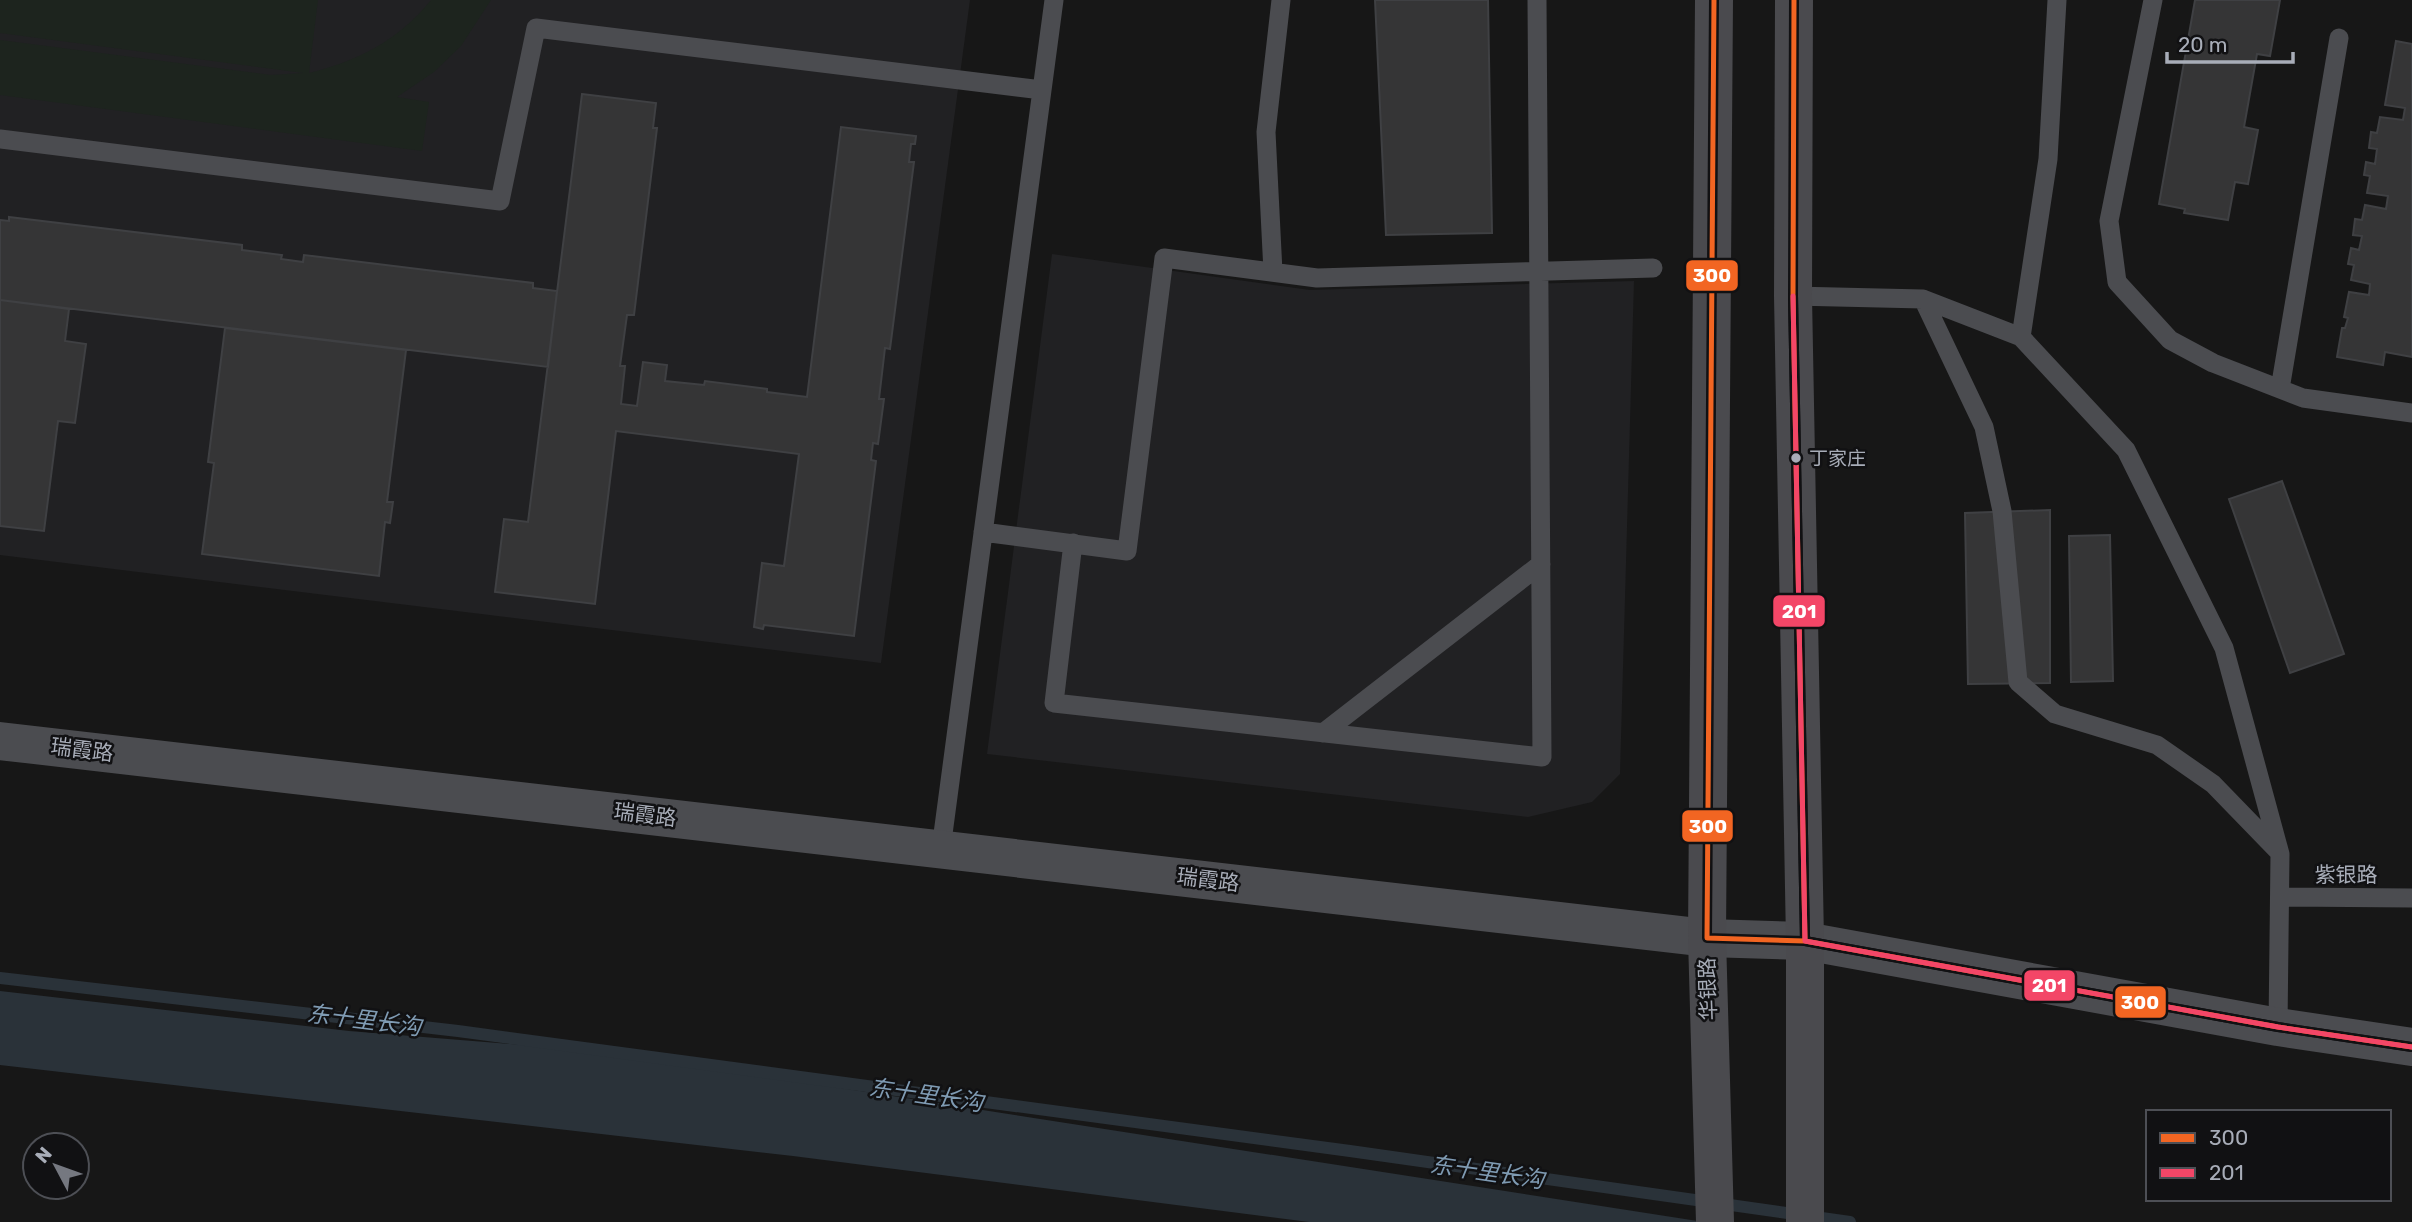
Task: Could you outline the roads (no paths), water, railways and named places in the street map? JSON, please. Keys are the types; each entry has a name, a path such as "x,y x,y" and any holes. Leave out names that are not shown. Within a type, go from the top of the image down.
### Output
{"main road":[{"name":"华银路","path":"1714,0 1707,938 1715,1222"},
{"path":"1794,0 1793,296 1805,941 1805,1222"}],"street":[{"name":"瑞霞路","path":"0,741 1707,938 1805,941 2278,1027 2412,1047"}],"lane":[{"path":"941,849 1054,0"},
{"path":"1273,272 1266,132 1281,0"},
{"path":"1073,543 1054,703 1542,757 1537,0"},
{"path":"2021,337 2048,159 2057,0"},
{"path":"2153,0 2109,221 2117,282 2170,340 2213,363 2303,398 2412,413"},
{"path":"0,139 500,201 536,28 1042,90"},
{"path":"2280,389 2339,38"},
{"path":"983,532 1127,551 1164,258 1317,278 1653,268"},
{"path":"1793,296 1923,299 2021,337 2126,450 2224,648 2280,854 2278,1027"},
{"path":"1923,299 1984,427 2001,510 2018,682 2055,714 2157,745 2213,784 2280,854"},
{"path":"1323,733 1541,564"},
{"name":"紫银路","path":"2280,897 2412,898"}],"waterway":[{"name":"东十里长沟","path":"0,978 458,1031 1350,1151 1850,1222"}],"place":[{"name":"丁家庄","path":"1796,458"}]}
